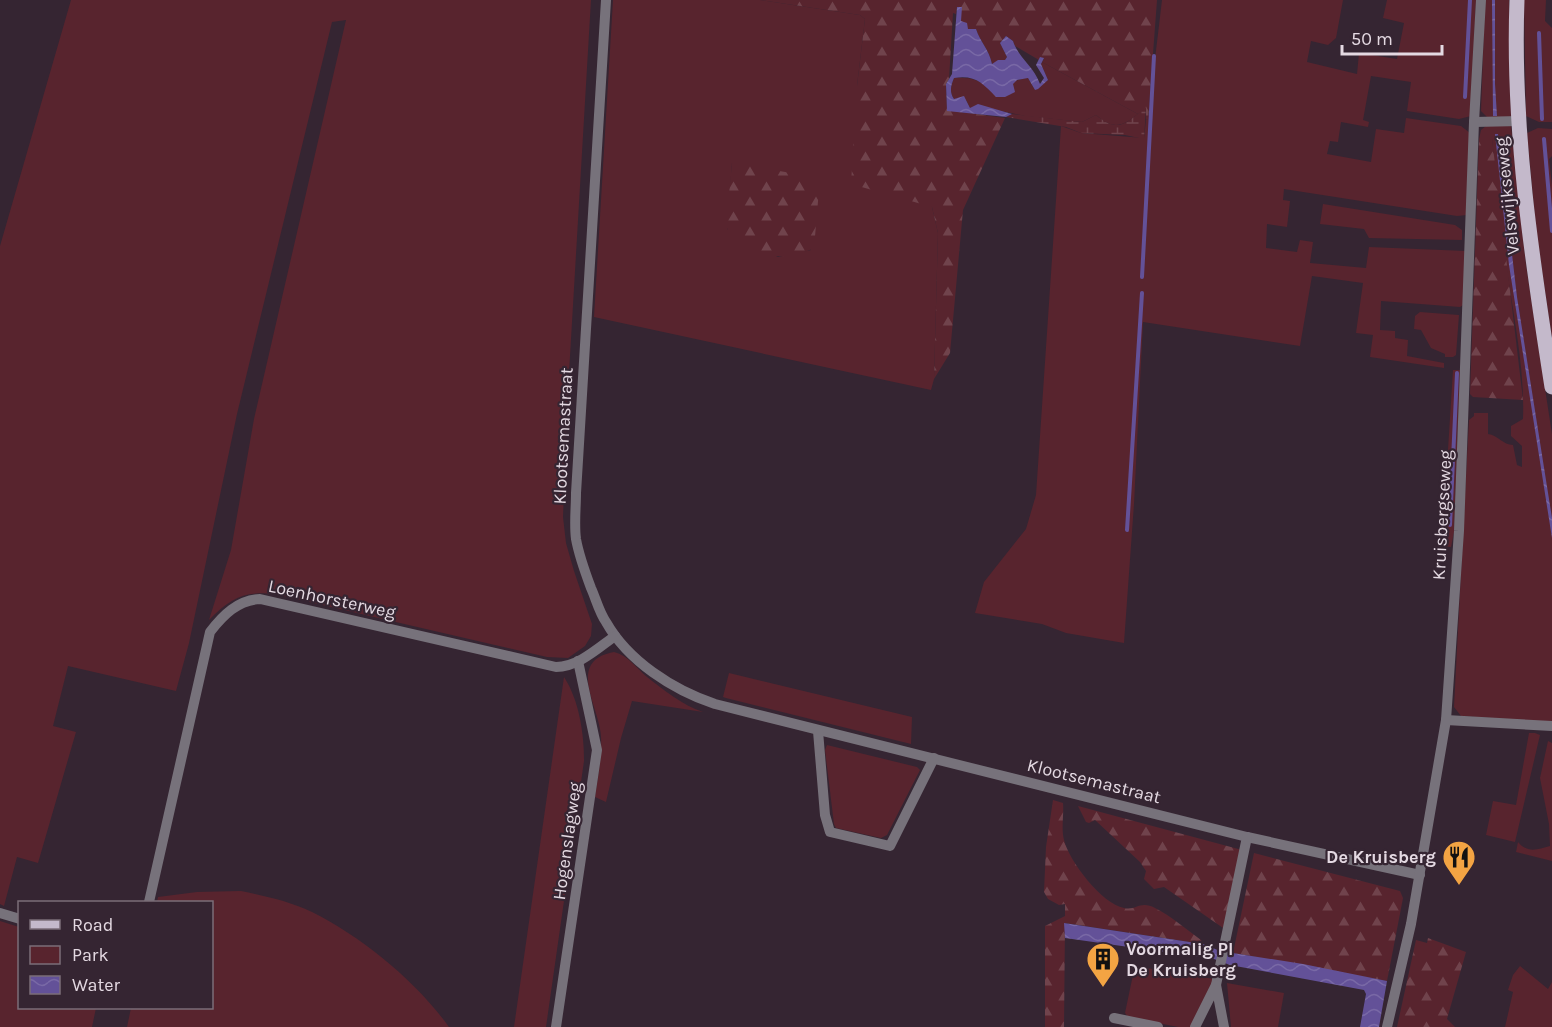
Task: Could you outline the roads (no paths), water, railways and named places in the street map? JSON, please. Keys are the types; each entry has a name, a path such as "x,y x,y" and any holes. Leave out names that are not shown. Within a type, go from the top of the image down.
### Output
{"main road":[{"name":"Velswijkseweg","path":"1517,0 1520,121 1529,231 1552,387"}],"street":[{"name":"Klootsemastraat","path":"606,0 576,482 576,537 586,574 605,622 622,645 646,667 679,690 715,704 1247,837 1420,875"},
{"name":"Kruisbergseweg","path":"1388,1027 1412,924 1446,720 1459,531 1474,122 1481,0"},
{"path":"1474,122 1520,121"},
{"name":"Loenhorsterweg","path":"149,901 210,632 227,612 236,606 251,599 260,599 556,667 563,667 578,661 615,636"},
{"name":"Hogenslagweg","path":"556,1027 597,750 578,661"},
{"path":"1446,720 1552,726"},
{"path":"818,731 825,815 830,832 890,846 934,758"},
{"path":"1195,1027 1216,985 1247,837"},
{"path":"0,913 18,918"},
{"path":"1216,985 1224,1027"},
{"path":"1114,1018 1158,1027"}],"water":[{"path":"1492,0 1495,0 1497,116 1493,116"},
{"path":"957,7 962,7 961,21 967,23 968,29 976,29 992,64 998,60 1005,60 1007,57 1000,43 1006,36 1013,41 1040,84 1044,78 1036,65 1040,57 1044,58 1041,64 1048,80 1035,90 1028,78 1017,80 1013,84 1015,92 1005,97 996,97 973,79 954,78 951,94 954,99 964,96 970,108 978,104 1012,114 1006,117 947,111 946,84 952,74"},
{"path":"1495,134 1498,134 1517,297 1552,518 1552,538 1509,265"},
{"path":"1064,923 1203,944 1220,951 1303,964 1387,981 1379,1027 1360,1027 1366,994 1364,990 1230,965 1214,959 1065,938"}],"waterway":[{"path":"1465,97 1470,0"},
{"path":"1539,33 1542,119"},
{"path":"1142,277 1154,56"},
{"path":"1544,139 1552,231"},
{"path":"1127,530 1142,293"},
{"path":"1450,525 1457,373"}],"place":[{"name":"De Kruisberg","path":"1459,886"},
{"name":"Voormalig PI De Kruisberg","path":"1103,988"}]}
